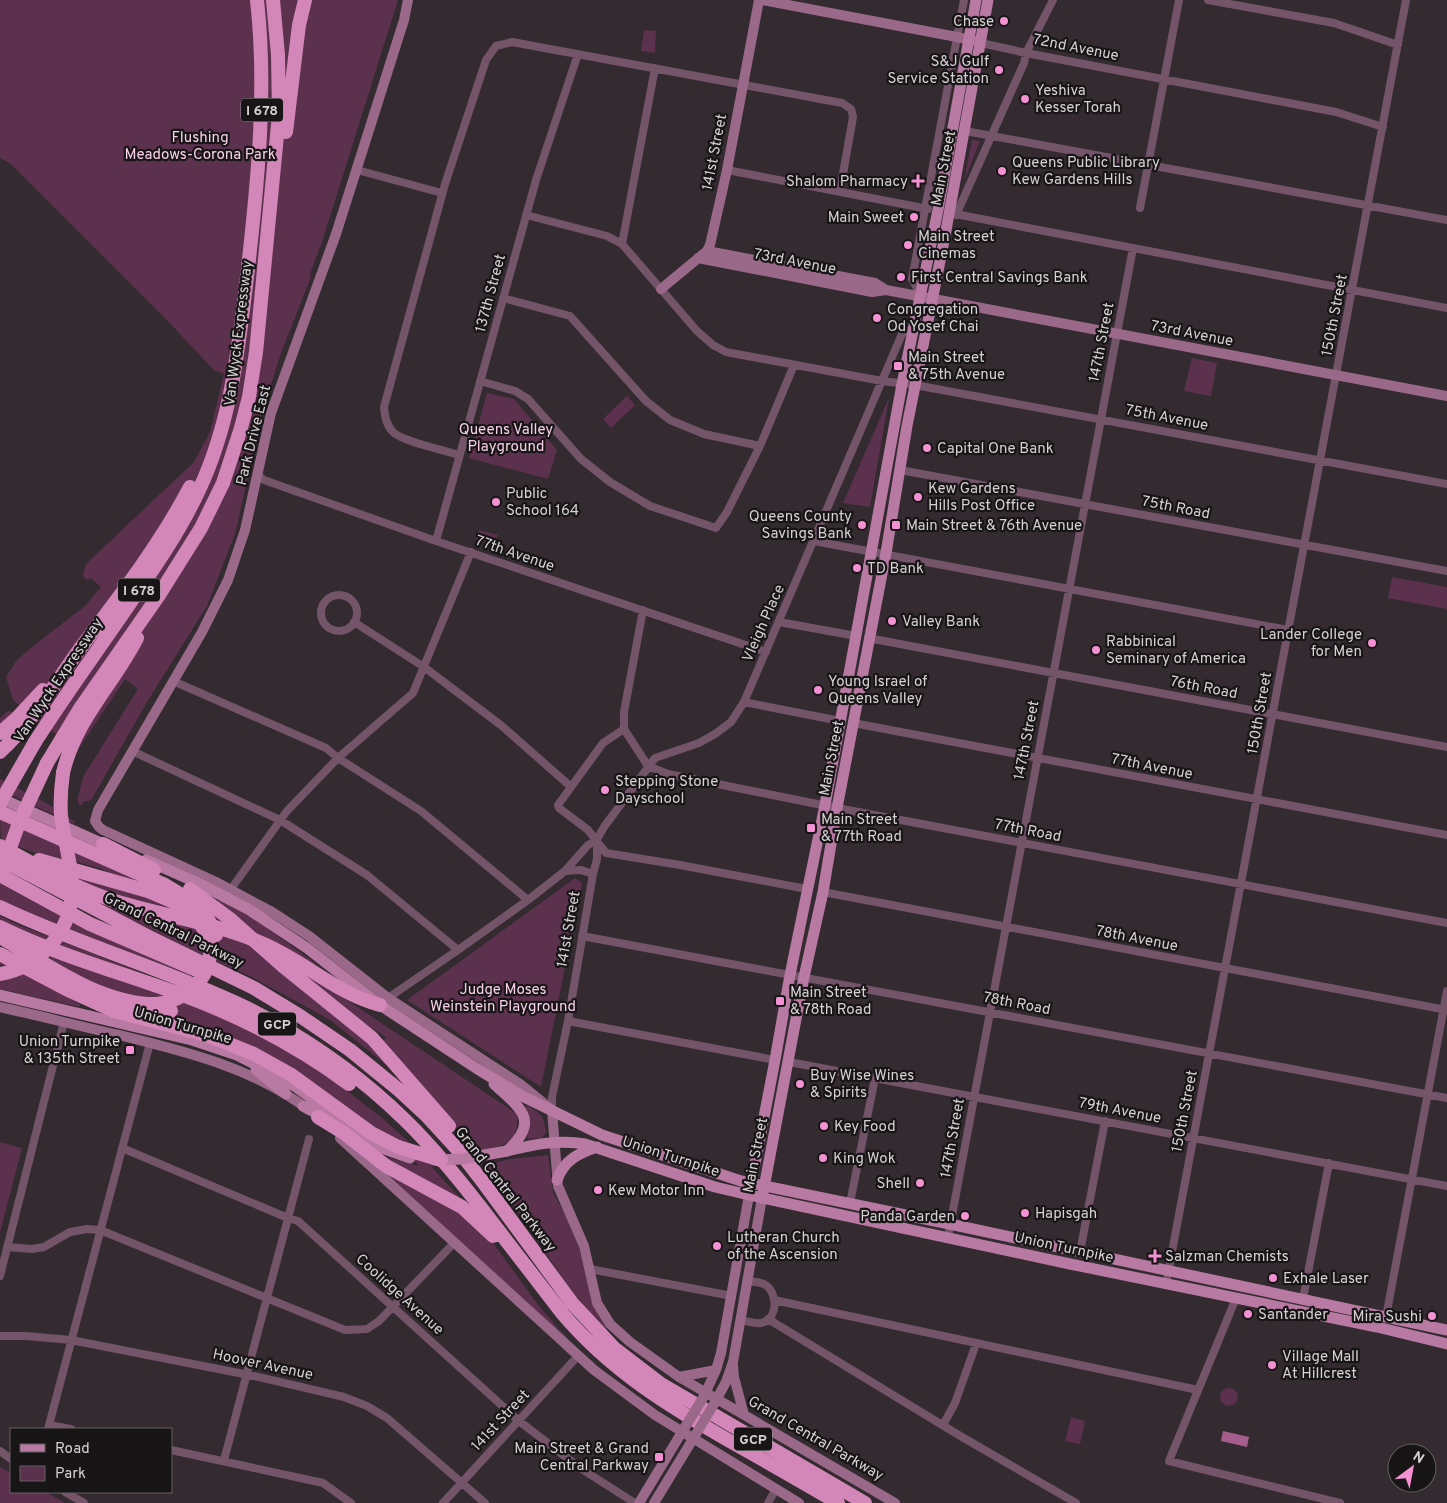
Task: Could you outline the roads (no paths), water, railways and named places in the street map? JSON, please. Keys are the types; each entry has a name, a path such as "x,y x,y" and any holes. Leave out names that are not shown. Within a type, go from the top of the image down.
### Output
{"highway":[{"name":"Van Wyck Expressway","path":"0,803 35,742 171,542 200,489 222,427 232,388 238,348 260,147 262,89 257,0"},
{"name":"Van Wyck Expressway","path":"0,876 19,823 48,763 79,710 160,595 201,528 230,463 247,404 259,325 262,276 279,115 278,56 273,0"},
{"path":"259,325 270,277 299,25 305,0"},
{"path":"0,752 20,723 79,651 144,565 162,537 222,427"},
{"path":"0,974 21,967 45,951 61,930 70,910 73,880 60,798 67,756 77,732 128,655 160,595"},
{"path":"0,733 20,723"},
{"path":"0,812 165,885 198,905 208,919 216,937 218,952 216,966 208,984 200,995 184,1006 171,1011 155,1013 138,1012 94,1002"},
{"path":"103,844 187,887 230,918 283,966 361,1028 379,1045 461,1142 494,1196"},
{"path":"0,846 99,896 236,933 286,955 344,992 368,1002 384,1001"},
{"path":"0,846 47,862 157,894 174,902 193,915 205,931 208,945 208,965 201,980 188,994 172,1002 157,1004 128,1002 92,989 0,937"},
{"name":"Grand Central Parkway","path":"0,859 149,937 254,988 356,1054 400,1090 454,1145 494,1196 572,1303 606,1340 661,1384 711,1415 865,1503"},
{"path":"0,876 90,924 300,1016"},
{"name":"Grand Central Parkway","path":"0,907 35,923 201,987 246,1008 302,1039 361,1082 405,1120 454,1174 579,1333 598,1352 629,1378 678,1410 838,1503"},
{"path":"0,927 53,950 203,1003 252,1024 305,1053 354,1087 397,1122 496,1227"},
{"path":"0,954 70,992 123,1014 207,1035 254,1054 290,1074 371,1133 398,1147 441,1160"},
{"path":"318,1117 344,1133 386,1166 462,1207 478,1220 538,1281"}],"main road":[{"name":"Main Street","path":"948,213 963,38 976,0"},
{"name":"Main Street","path":"749,1195 776,1060 790,975 825,805 902,384 915,328 927,298 948,213 965,131 988,0"},
{"name":"Main Street","path":"762,1198 804,977 823,892 836,808 886,553 907,426 924,349 927,298"},
{"name":"Union Turnpike","path":"0,798 103,844 182,875 242,906 384,1001 476,1068 522,1096 602,1134 740,1181 1447,1330"},
{"name":"Union Turnpike","path":"0,994 213,1046 237,1055 296,1087 379,1147 410,1158 441,1160 474,1158 554,1142 574,1142 597,1147 715,1187 749,1195 1377,1327 1447,1344"},
{"path":"213,1046 247,1064 286,1094"},
{"path":"476,1068 518,1107 523,1116 525,1125 523,1134 506,1151"},
{"path":"303,1106 361,1139 379,1147"},
{"path":"574,1142 577,1131 582,1125"},
{"path":"557,1180 560,1172 572,1158 586,1150 597,1147"}],"street":[{"name":"Park Drive East","path":"98,827 95,821 98,810 202,632 228,580 245,530 271,412 336,234 404,20 408,0"},
{"name":"72nd Avenue","path":"760,0 1336,112 1383,127"},
{"name":"141st Street","path":"702,255 710,244 727,170 760,0"},
{"name":"Main Street","path":"927,298 912,279 963,38 964,0"},
{"path":"948,213 992,135 1024,63 1026,53 1053,0"},
{"path":"1140,208 1180,0"},
{"path":"1208,0 1334,23 1398,45"},
{"name":"150th Street","path":"1166,1284 1406,0"},
{"path":"459,455 404,438 394,433 386,421 384,407 442,193 486,60 496,46 512,42 842,103 851,109 853,117 840,191"},
{"name":"137th Street","path":"436,541 536,180 578,54"},
{"path":"526,215 607,236 622,244 655,68"},
{"path":"965,131 1447,220"},
{"path":"357,170 442,193"},
{"path":"727,170 1447,308"},
{"name":"75th Avenue","path":"622,244 697,331 713,345 726,352 1101,419 1447,484"},
{"name":"147th Street","path":"948,1237 1133,248"},
{"path":"661,289 702,255"},
{"name":"73rd Avenue","path":"702,255 872,292 886,290 1447,396"},
{"path":"503,298 570,316 646,401 670,420 704,434 760,446"},
{"name":"Vleigh Place","path":"384,1001 528,900 565,871 588,845 596,841 600,832 655,758 699,743 731,722 744,702 902,334 915,328"},
{"path":"480,381 515,391 528,398 581,459 610,482 650,506 716,528 727,512 760,446 794,365"},
{"name":"75th Road","path":"900,470 1447,571"},
{"name":"77th Avenue","path":"258,475 266,481 436,541 766,652"},
{"path":"814,541 1288,630"},
{"path":"231,889 287,811 338,758 413,694 471,552"},
{"path":"333,596 347,597 352,600 356,608 357,614 354,622 344,630 330,629 322,621 321,610 323,604 333,596"},
{"path":"643,610 624,712 624,729 648,766"},
{"path":"354,622 424,667 502,726 570,786"},
{"path":"779,622 856,636"},
{"name":"76th Road","path":"868,638 1447,747"},
{"path":"173,680 326,748 338,758 421,811 528,900"},
{"path":"744,702 840,721"},
{"name":"77th Avenue","path":"853,723 1447,835"},
{"path":"624,729 603,743 558,805 559,808 588,830 606,853 807,889"},
{"path":"132,751 280,820 367,875 458,950"},
{"name":"77th Road","path":"648,766 668,774 836,808 1447,923"},
{"name":"Union Turnpike","path":"98,827 231,889 290,924 384,1001 520,1084 552,1110"},
{"name":"141st Street","path":"552,1110 552,1097 568,1021 597,859 596,841"},
{"path":"565,871 581,870 593,874"},
{"name":"78th Avenue","path":"823,892 1445,1010"},
{"name":"78th Road","path":"582,936 1447,1098"},
{"path":"1386,1317 1445,1010 1447,991"},
{"name":"Union Turnpike","path":"0,1007 150,1043 209,1060 286,1094 303,1106"},
{"path":"568,1021 776,1060"},
{"path":"0,1276 64,1022"},
{"path":"48,1427 150,1043"},
{"name":"79th Avenue","path":"789,1062 1447,1186"},
{"path":"850,1203 875,1078"},
{"path":"303,1106 318,1117 578,1357 617,1388 800,1503"},
{"name":"Grand Central Parkway","path":"552,1110 557,1180 563,1200 582,1240 598,1303 610,1324 622,1337 715,1402 744,1416 895,1503"},
{"path":"1080,1252 1105,1121"},
{"path":"224,1460 310,1138"},
{"name":"Coolidge Avenue","path":"122,1148 288,1218 298,1220 519,1421 593,1476 637,1503"},
{"path":"1302,1299 1329,1163"},
{"name":"Main Street","path":"637,1503 684,1430 716,1370 732,1296 749,1195"},
{"name":"Main Street","path":"654,1503 715,1402 733,1362 762,1198"},
{"path":"7,1246 32,1249 44,1247 70,1232 87,1229 100,1230 346,1330 367,1329 379,1322 454,1243"},
{"path":"590,1269 732,1296"},
{"path":"741,1320 759,1323 768,1319 774,1310 774,1300 769,1288 763,1284 748,1281"},
{"path":"1236,1298 1169,1460 1340,1503"},
{"path":"774,1300 1198,1390"},
{"path":"768,1319 1076,1503"},
{"name":"Hoover Avenue","path":"0,1336 71,1340 324,1391 367,1406 394,1424 485,1503"},
{"path":"943,1425 955,1403 976,1344"},
{"name":"141st Street","path":"444,1503 578,1357"},
{"path":"733,1362 734,1377 744,1416"},
{"path":"678,1377 716,1370"},
{"path":"172,1450 323,1483 351,1503"},
{"path":"768,1503 776,1489"},
{"path":"67,1493 84,1503"}],"place":[{"name":"Chase","path":"1004,21"},
{"name":"S&J Gulf Service Station","path":"999,70"},
{"name":"Yeshiva Kesser Torah","path":"1025,99"},
{"name":"Queens Public Library Kew Gardens Hills","path":"1002,171"},
{"name":"Shalom Pharmacy","path":"918,181"},
{"name":"Main Sweet","path":"914,217"},
{"name":"Main Street Cinemas","path":"908,245"},
{"name":"First Central Savings Bank","path":"901,277"},
{"name":"Congregation Od Yosef Chai","path":"877,318"},
{"name":"Main Street & 75th Avenue","path":"898,366"},
{"name":"Capital One Bank","path":"927,448"},
{"name":"Kew Gardens Hills Post Office","path":"918,497"},
{"name":"Public School 164","path":"496,502"},
{"name":"Queens County Savings Bank","path":"862,525"},
{"name":"Main Street & 76th Avenue","path":"896,525"},
{"name":"TD Bank","path":"857,568"},
{"name":"Valley Bank","path":"892,621"},
{"name":"Lander College for Men","path":"1372,643"},
{"name":"Rabbinical Seminary of America","path":"1096,650"},
{"name":"Young Israel of Queens Valley","path":"818,690"},
{"name":"Stepping Stone Dayschool","path":"605,790"},
{"name":"Main Street & 77th Road","path":"811,828"},
{"name":"Main Street & 78th Road","path":"780,1001"},
{"name":"Union Turnpike & 135th Street","path":"130,1050"},
{"name":"Buy Wise Wines & Spirits","path":"800,1084"},
{"name":"Key Food","path":"824,1126"},
{"name":"King Wok","path":"823,1158"},
{"name":"Shell","path":"920,1183"},
{"name":"Kew Motor Inn","path":"598,1190"},
{"name":"Hapisgah","path":"1025,1213"},
{"name":"Panda Garden","path":"965,1216"},
{"name":"Lutheran Church of the Ascension","path":"717,1246"},
{"name":"Salzman Chemists","path":"1155,1256"},
{"name":"Exhale Laser","path":"1273,1278"},
{"name":"Santander","path":"1248,1314"},
{"name":"Mira Sushi","path":"1432,1316"},
{"name":"Village Mall At Hillcrest","path":"1272,1365"},
{"name":"Main Street & Grand Central Parkway","path":"659,1457"}],"park label":[{"name":"Flushing Meadows-Corona Park","path":"200,146"},
{"name":"Queens Valley Playground","path":"506,438"},
{"name":"Judge Moses Weinstein Playground","path":"503,998"}]}
